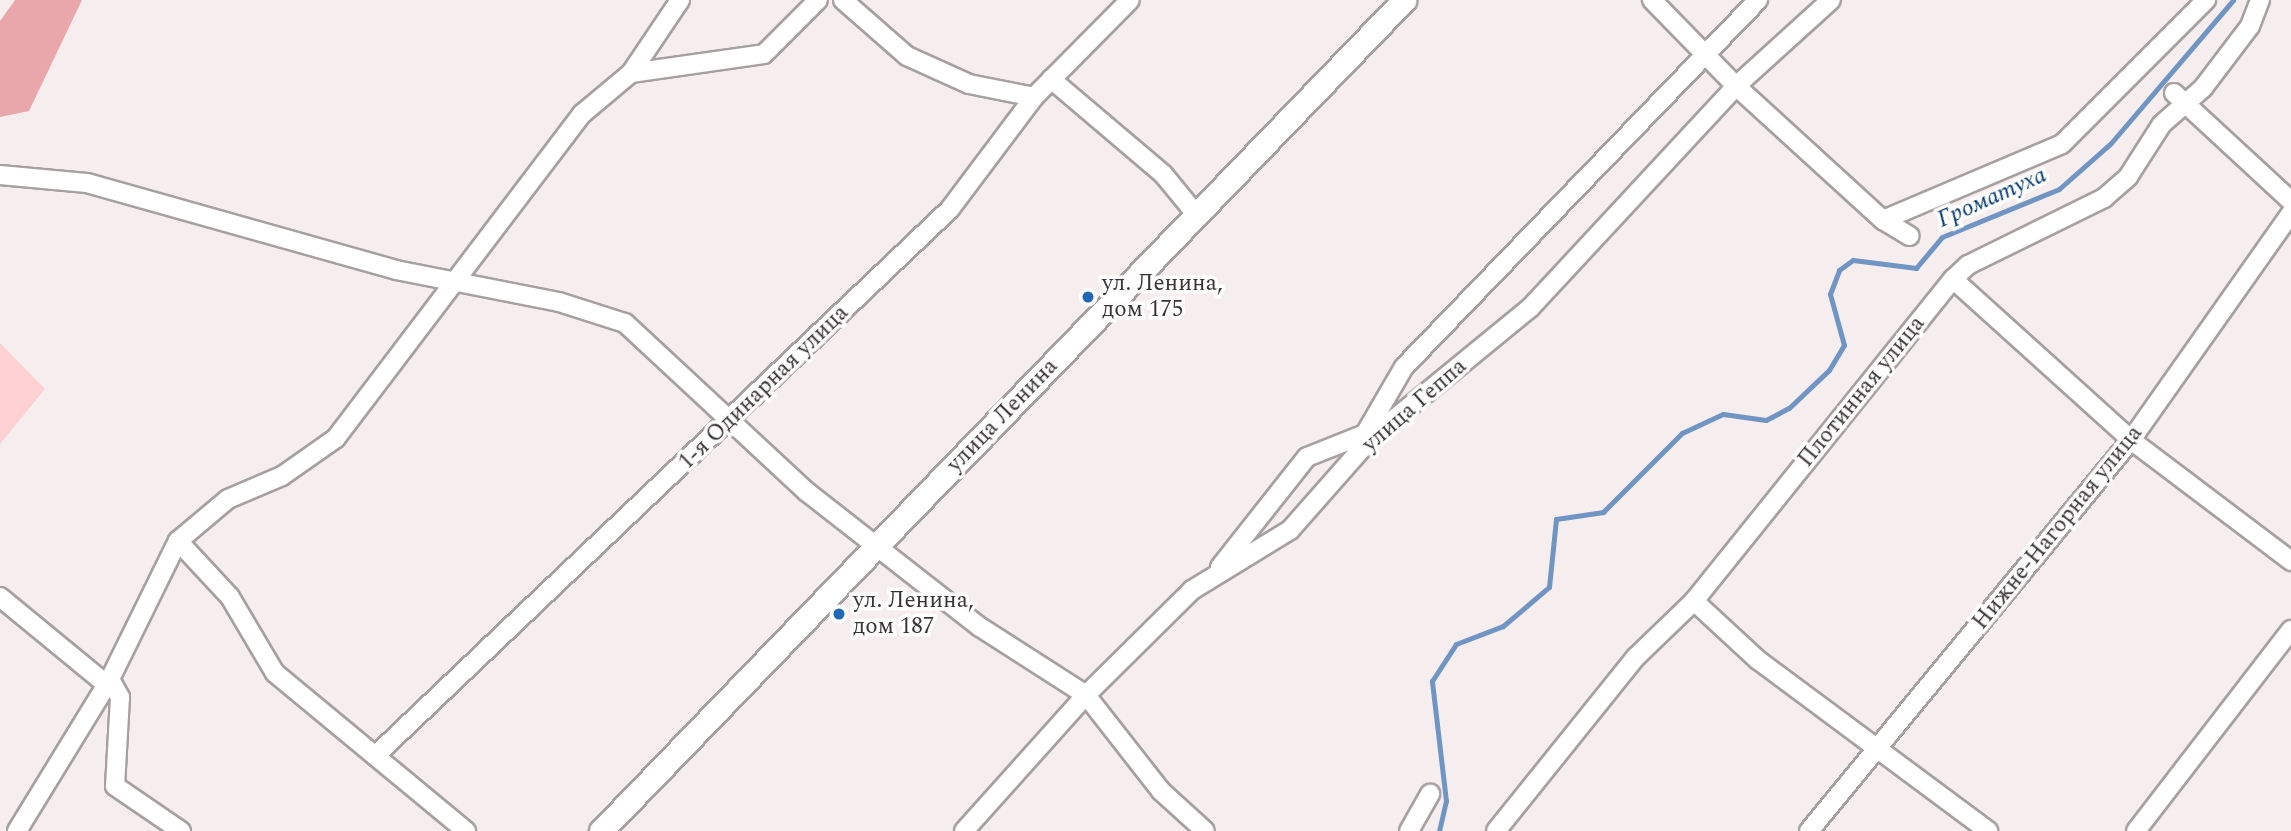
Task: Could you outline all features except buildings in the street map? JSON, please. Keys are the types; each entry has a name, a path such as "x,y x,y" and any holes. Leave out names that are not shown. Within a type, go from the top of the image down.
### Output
{"main road":[{"name":"улица Ленина","path":"601,831 878,547 1195,213 1404,0"}],"street":[{"path":"18,831 108,682 178,541 228,499 282,476 336,438 582,114 631,73 680,0"},
{"path":"631,73 764,54 818,0"},
{"path":"843,0 907,56 969,84 1034,97"},
{"name":"1-я Одинарная улица","path":"375,756 728,424 950,209 1034,97 1130,0"},
{"path":"1652,0 1736,86 1883,220 1910,236"},
{"path":"1220,568 1307,457 1368,436 1404,367 1758,0"},
{"name":"улица Геппа","path":"964,831 1086,695 1220,568 1290,530 1368,436 1530,308 1736,86 1831,0"},
{"path":"1883,220 2062,144 2206,0"},
{"name":"Плотинная улица","path":"1496,831 1636,657 1694,601 1953,279 1968,265 2104,198 2128,177 2180,99 2250,26 2259,0"},
{"path":"1051,79 1163,174 1195,213"},
{"path":"2180,99 2291,201"},
{"path":"0,175 87,183 396,270 456,280 625,323 728,424 878,547 980,627 1086,695 1161,792 1205,831"},
{"name":"Нижне-Нагорная улица","path":"1809,831 2131,440 2291,213"},
{"path":"1953,279 2131,440 2291,562"},
{"path":"178,541 230,597 275,673 466,831"},
{"path":"0,597 108,682 120,697 115,786 181,831"},
{"path":"1694,601 1758,660 1988,831"},
{"path":"2136,831 2291,630"},
{"path":"1409,831 1430,794"}],"shaded area":[{"path":"15,0 82,0 29,111 0,117 0,21"},
{"path":"0,343 45,389 0,444"}],"waterway":[{"name":"Громатуха","path":"1439,831 1446,801 1432,681 1456,644 1503,626 1549,587 1556,519 1603,512 1682,433 1723,414 1766,420 1789,408 1829,370 1844,345 1830,294 1839,270 1853,260 1916,268 1942,237 2059,189 2111,143 2233,0"}],"place":[{"name":"ул. Ленина, дом 175","path":"1088,297"},
{"name":"ул. Ленина, дом 187","path":"839,614"}]}
